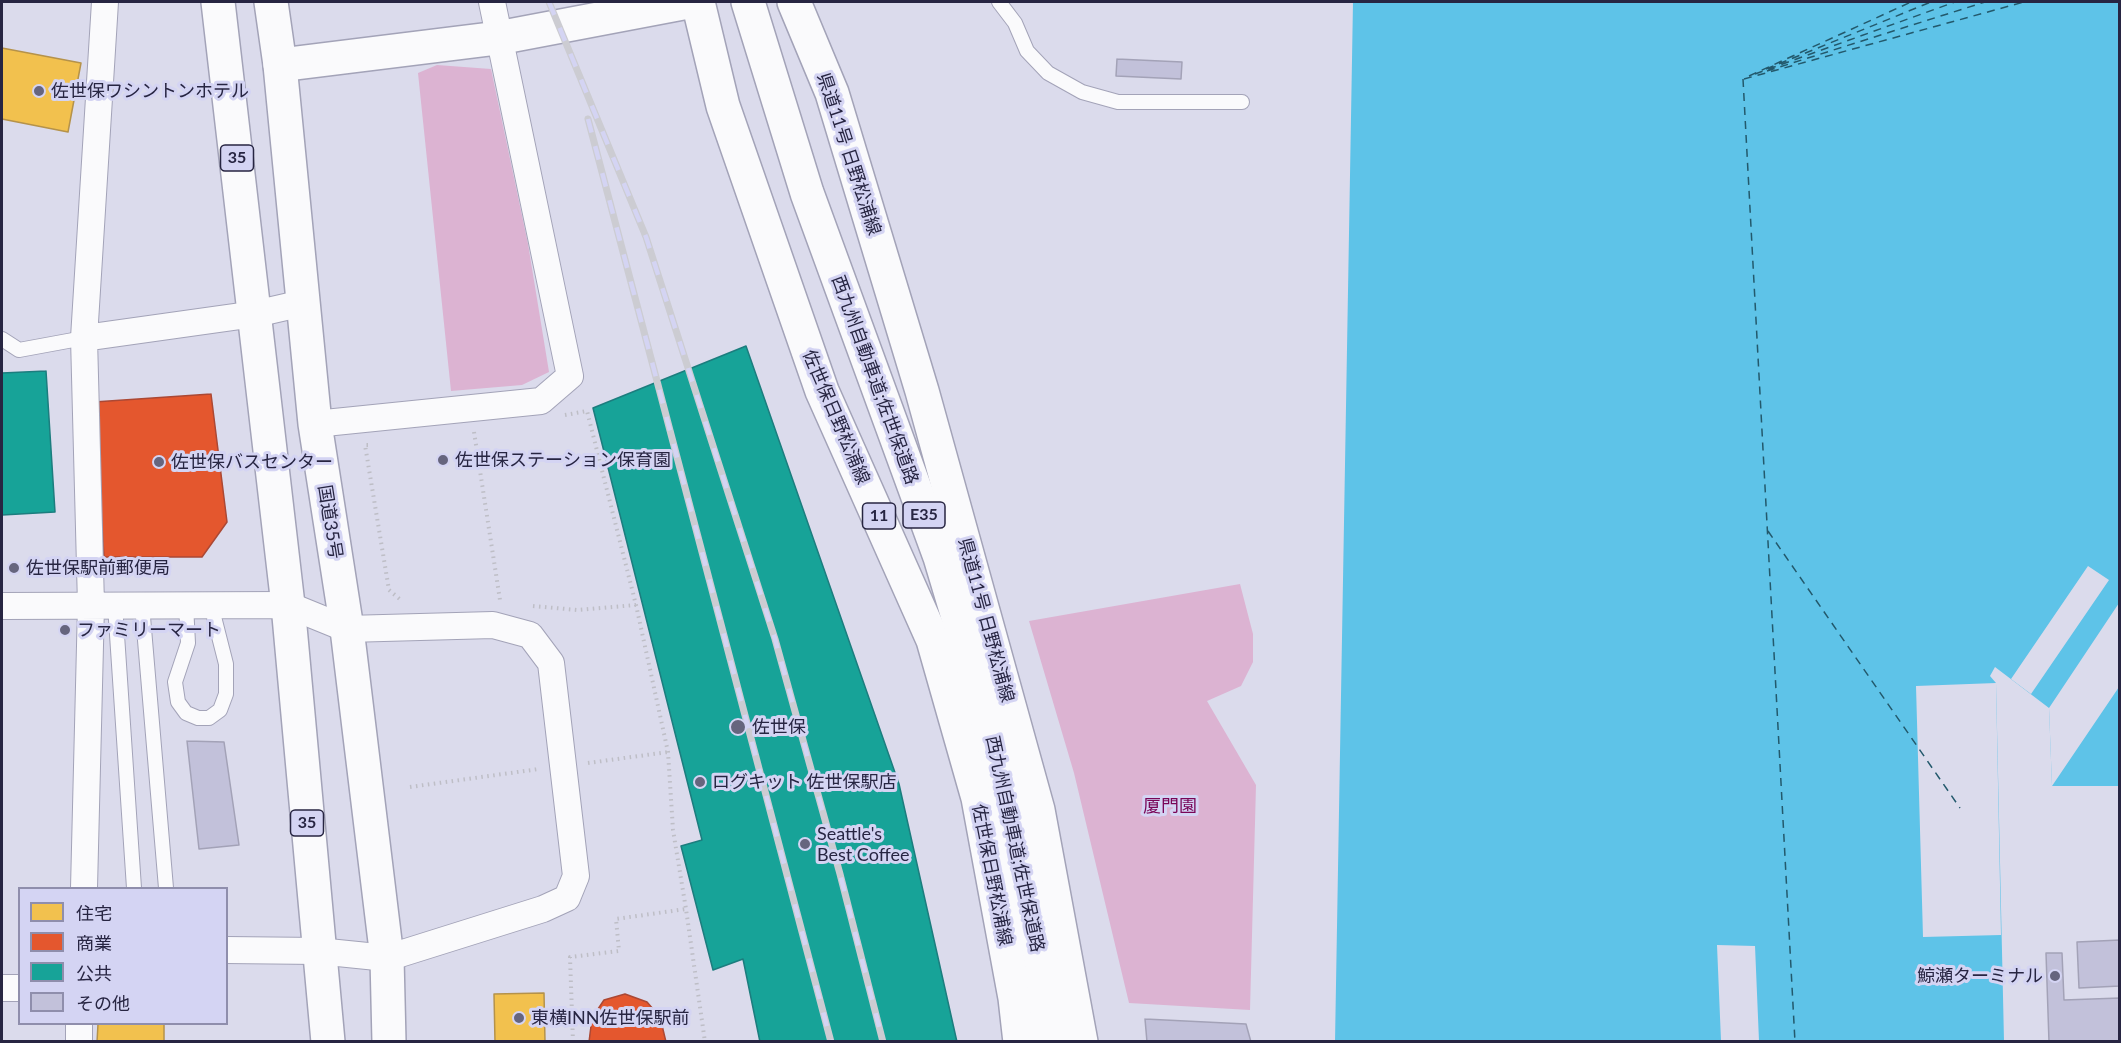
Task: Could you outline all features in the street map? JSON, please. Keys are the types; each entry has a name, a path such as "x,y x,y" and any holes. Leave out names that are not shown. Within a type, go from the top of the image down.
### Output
{"main road":[{"name":"35","path":"218,2 288,605 328,1041"},
{"name":"国道35号","path":"271,2 280,64 315,424 347,629 387,958 389,1041"},
{"path":"280,64 498,38 596,10 688,2"},
{"name":"佐世保日野松浦線","path":"698,2 723,106 822,391 933,640 978,798 1015,998 1020,1041"},
{"name":"西九州自動車道;佐世保道路","path":"748,2 807,193 940,557 981,694 1016,829 1042,967 1051,1041"},
{"name":"県道11号 日野松浦線","path":"794,2 832,93 922,391 1035,798 1081,1041"}],"street":[{"path":"84,887 103,605 84,338 105,2"},
{"path":"315,424 542,400 570,376 492,2"},
{"path":"84,338 255,314 303,303"},
{"path":"2,606 288,605 347,629 493,625 530,635 551,663 576,876 567,898 543,909 387,958 318,951 228,950"},
{"path":"2,988 18,988"},
{"path":"79,1041 80,1025"}],"lane":[{"path":"999,2 1015,23 1027,51 1048,74 1082,93 1119,102 1242,102"},
{"path":"2,339 19,350 84,338"},
{"path":"103,605 134,887"},
{"path":"142,605 166,887"},
{"path":"186,605 188,643 175,682 177,702 186,713 198,718 209,718 220,710 226,694 226,664 211,605"}],"path":[{"path":"553,417 587,411 636,605 668,752 673,830 705,1041"},
{"path":"463,430 474,429 500,603 491,604"},
{"path":"376,444 365,445 389,590 411,608"},
{"path":"522,605 577,610 636,605"},
{"path":"573,1041 570,957 619,951 616,919 686,909"}],"green space":[{"path":"437,65 491,69 528,244 549,372 522,385 451,391 418,73"},
{"name":"厦門園","path":"1240,584 1253,634 1253,662 1241,686 1207,701 1256,785 1250,1010 1129,1003 1074,773 1029,621"}],"water":[{"path":"1353,2 2119,2 2119,786 2052,786 2049,708 1995,667 1990,676 1996,683 2004,1041 1335,1042"}],"pier":[{"path":"2088,566 2109,580 2031,694 2011,679"},
{"path":"2119,603 2119,687 2052,786 2049,708"},
{"path":"1996,683 2001,935 1923,937 1916,686"},
{"path":"1717,945 1755,946 1759,1041 1721,1041"}],"building: 住宅":[{"name":"佐世保ワシントンホテル","path":"2,48 81,63 68,132 2,119"},
{"name":"東横INN佐世保駅前","path":"544,993 545,1042 495,1042 494,994"},
{"path":"98,1025 164,1025 164,1042 97,1042"}],"building: 商業":[{"name":"佐世保バスセンター","path":"211,394 227,522 202,557 104,557 94,402"},
{"path":"625,994 647,1002 660,1017 666,1042 589,1042 592,1018 604,1000"}],"building: 公共":[{"name":"佐世保","path":"746,346 899,784 957,1042 760,1042 743,959 713,970 681,846 702,840 593,408"},
{"path":"46,371 55,512 2,515 2,373"}],"building: その他":[{"path":"1117,59 1182,62 1181,79 1116,76"},
{"path":"187,741 224,742 239,845 199,849"},
{"path":"2120,940 2120,986 2079,988 2077,942"},
{"name":"鯨瀬ターミナル","path":"2046,953 2062,953 2064,1000 2120,998 2120,1042 2049,1042"},
{"path":"1145,1019 1246,1024 1251,1042 1147,1042"}],"ferry route":[{"path":"1749,76 1911,2"},
{"path":"1766,69 1931,2"},
{"path":"1755,74 1955,2"},
{"path":"1767,71 1985,2"},
{"path":"1744,79 2024,2"},
{"path":"1743,79 1795,1042"},
{"path":"1768,531 1960,808"}],"railway":[{"path":"549,2 646,237 775,639 840,874 883,1042"},
{"path":"588,119 831,1042"}],"place":[{"name":"佐世保ワシントンホテル","path":"39,91"},
{"name":"佐世保ステーション保育園","path":"443,460"},
{"name":"佐世保バスセンター","path":"159,462"},
{"name":"佐世保駅前郵便局","path":"14,568"},
{"name":"ファミリーマート","path":"65,630"},
{"name":"佐世保","path":"738,727"},
{"name":"ログキット 佐世保駅店","path":"700,782"},
{"name":"Seattle's Best Coffee","path":"805,844"},
{"name":"鯨瀬ターミナル","path":"2055,976"},
{"name":"東横INN佐世保駅前","path":"519,1018"}]}
